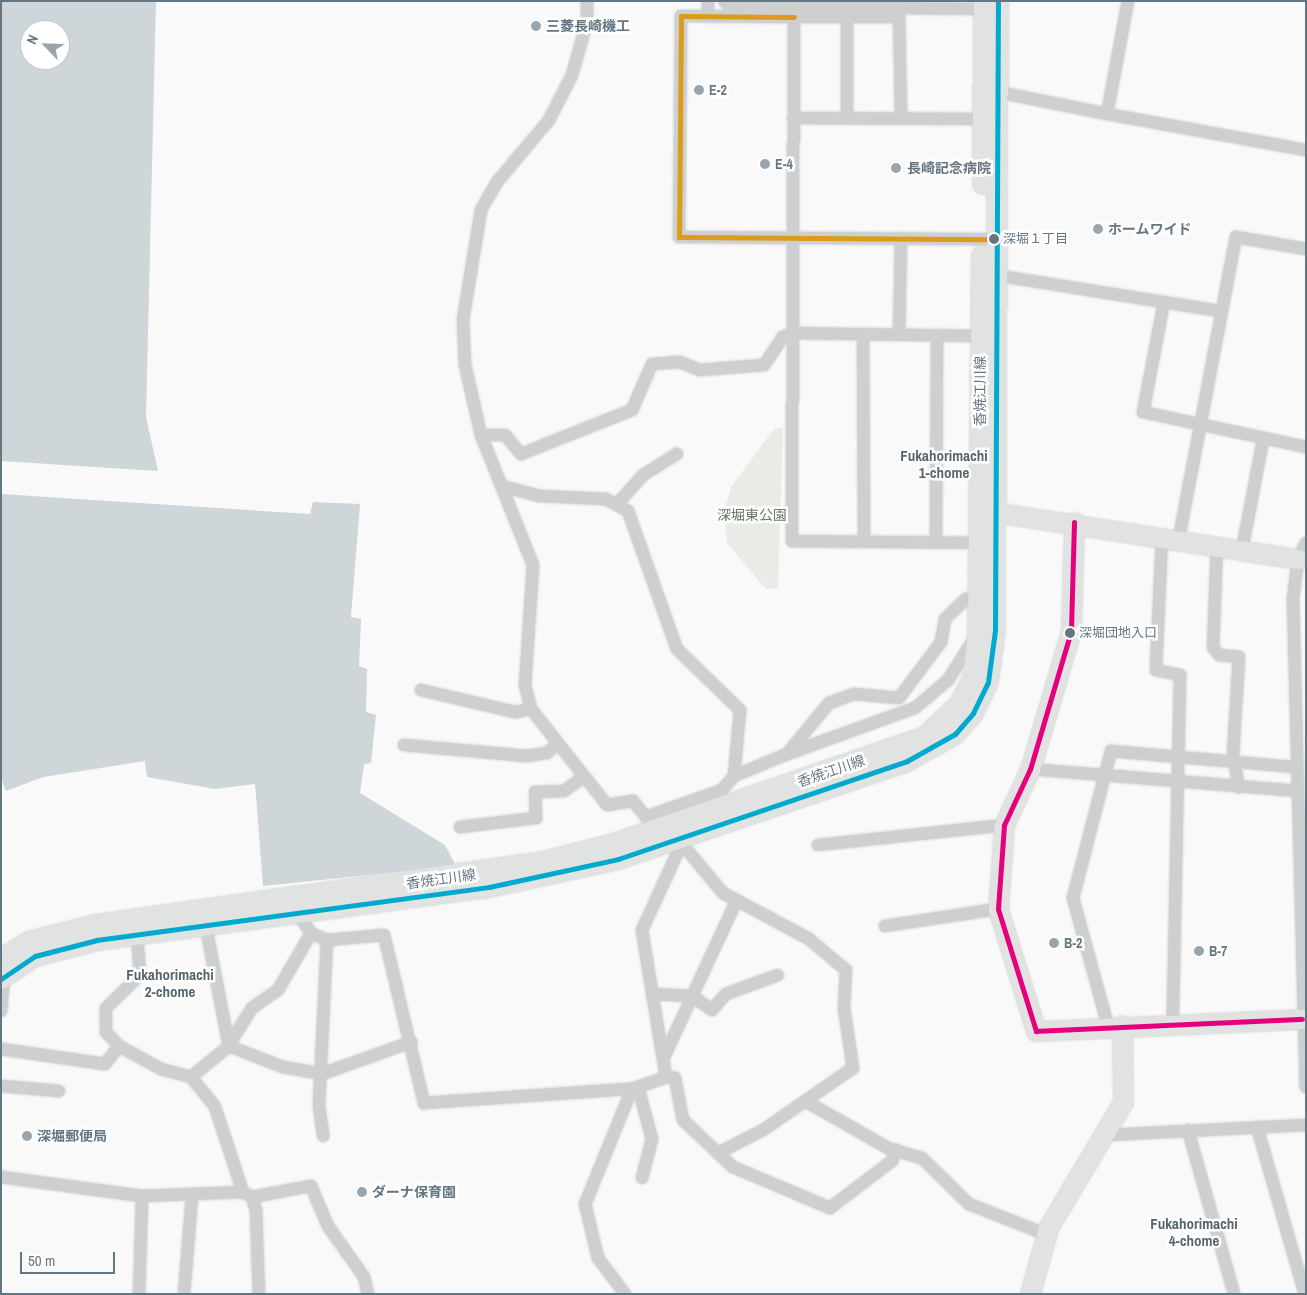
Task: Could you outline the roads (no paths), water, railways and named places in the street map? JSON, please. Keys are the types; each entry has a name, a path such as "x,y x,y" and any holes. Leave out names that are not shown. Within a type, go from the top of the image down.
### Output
{"main road":[{"name":"香焼江川線","path":"989,4 998,92 991,118"},
{"name":"香焼江川線","path":"7,966 29,942 94,925 408,891 618,859 932,750 973,713 988,682 986,632 988,239 991,118 989,4"},
{"name":"香焼江川線","path":"988,239 995,275 988,336"},
{"name":"香焼江川線","path":"986,632 978,600 987,543"},
{"name":"香焼江川線","path":"7,966 64,948 137,935 297,913 408,891"}],"street":[{"path":"587,1 587,22 572,75 549,120 497,182 481,210 462,320 465,365 481,435 533,565 525,685 532,709 557,744 607,805 633,801 646,817 722,790 734,776 788,754 915,708 948,680 986,632"},
{"path":"708,1 708,15"},
{"path":"724,1 729,6 834,3 989,4"},
{"path":"1107,114 1128,1"},
{"path":"901,117 899,16 681,16 679,237 791,235 988,239"},
{"path":"847,16 847,118"},
{"path":"794,17 791,235 793,333 792,540 936,540 987,543"},
{"path":"998,92 1306,150"},
{"path":"793,118 991,118"},
{"path":"1173,1022 1174,909 1179,883 1176,758 1180,676 1156,670 1171,537 1199,425 1219,311 1236,237 1305,246"},
{"path":"899,335 901,238"},
{"path":"995,275 1219,311"},
{"path":"1164,302 1143,412 1263,440 1306,447"},
{"path":"481,435 505,435 521,454 632,410 652,364 680,362 700,370 764,365 783,337 793,333 863,336 988,336"},
{"path":"863,336 864,540"},
{"path":"936,540 937,336"},
{"path":"1242,550 1263,440"},
{"path":"618,503 643,475 677,454"},
{"path":"502,486 539,496 592,496 618,503 633,521 677,649 740,710 734,776"},
{"path":"988,510 1171,537 1242,550 1302,551 1293,599 1295,791 1306,1087"},
{"path":"1074,522 1071,631 1030,769 1004,825 998,909 1036,1031 1173,1022 1302,1019"},
{"path":"1217,545 1213,648 1219,655 1240,657 1236,764 1239,787"},
{"path":"788,754 829,703 854,694 899,698 941,642 945,620 966,599 978,600"},
{"path":"421,690 515,712 532,709"},
{"path":"404,745 539,756 557,744"},
{"path":"1030,1294 1045,1234 1107,1135 1126,1092 1115,1026 1073,898 1107,774 1111,751 1236,764 1295,767"},
{"path":"1030,769 1295,791"},
{"path":"460,827 536,818 535,792 564,791 583,777"},
{"path":"818,845 1004,825"},
{"path":"666,1077 642,930 682,842 723,893 809,939 846,970 844,1008 853,1068 805,1102 718,1153"},
{"path":"664,1057 737,900"},
{"path":"885,926 998,909"},
{"path":"297,913 311,933 326,940 384,935 424,1103 635,1088 666,1077 675,1078 683,1120 733,1167 830,1208 892,1161 896,1150"},
{"path":"206,926 230,1045"},
{"path":"191,1077 230,1045 252,1008 278,990 311,933"},
{"path":"137,935 140,975 106,1008 106,1032 119,1046 161,1069 191,1077 214,1107 247,1195 259,1294"},
{"path":"322,1136 319,1106 322,1074 326,940"},
{"path":"1,1011 7,966"},
{"path":"652,994 692,996 712,1010 726,994 778,975"},
{"path":"230,1045 284,1067 322,1074 411,1042"},
{"path":"1,1049 105,1064 119,1046"},
{"path":"1,1086 59,1091"},
{"path":"635,1088 652,1139 642,1178"},
{"path":"625,1294 598,1258 584,1204 635,1088"},
{"path":"805,1102 896,1150 922,1158 969,1204 1045,1234"},
{"path":"1107,1135 1306,1125"},
{"path":"1257,1127 1305,1294"},
{"path":"1188,1130 1234,1294"},
{"path":"1,1177 142,1196 247,1195 311,1186 328,1226 364,1277 368,1294"},
{"path":"139,1294 142,1196"},
{"path":"184,1294 192,1197"}],"place":[{"name":"三菱長崎機工","path":"536,26"},
{"name":"E-2","path":"699,90"},
{"name":"E-4","path":"765,164"},
{"name":"長崎記念病院","path":"896,168"},
{"name":"ホームワイド","path":"1098,229"},
{"name":"深堀１丁目","path":"994,239"},
{"name":"深堀団地入口","path":"1070,633"},
{"name":"B-2","path":"1054,943"},
{"name":"B-7","path":"1199,951"},
{"name":"深堀郵便局","path":"27,1136"},
{"name":"ダーナ保育園","path":"362,1192"}],"district":[{"name":"Fukahorimachi 1-chome","path":"944,464"},
{"name":"Fukahorimachi 2-chome","path":"170,982"},
{"name":"Fukahorimachi 4-chome","path":"1194,1232"}],"park label":[{"name":"深堀東公園","path":"752,515"}]}
